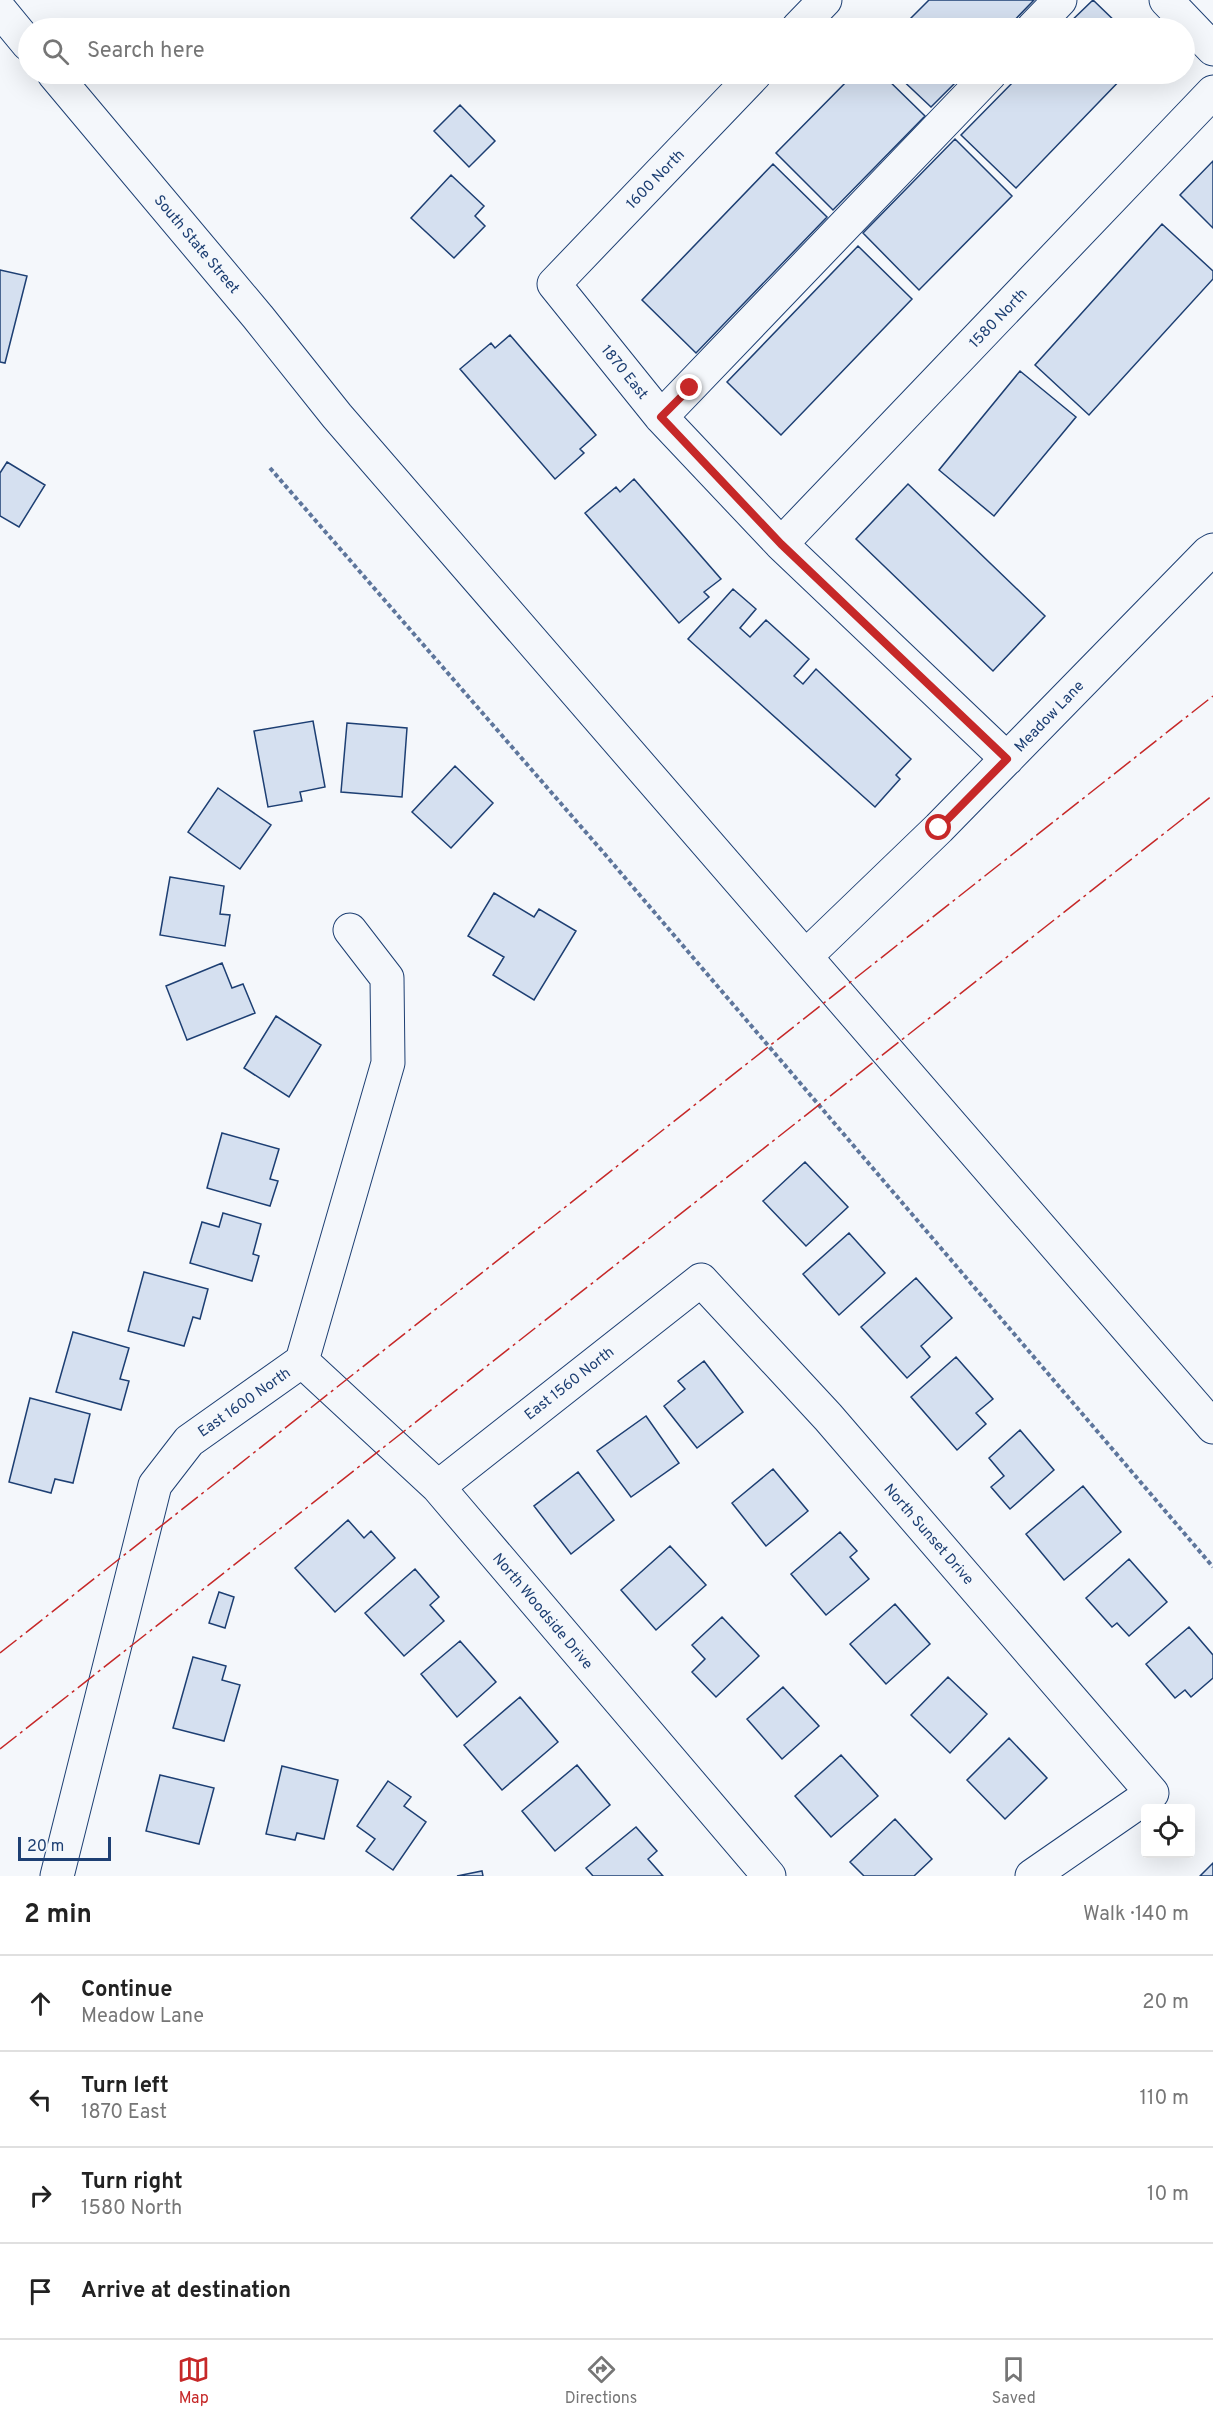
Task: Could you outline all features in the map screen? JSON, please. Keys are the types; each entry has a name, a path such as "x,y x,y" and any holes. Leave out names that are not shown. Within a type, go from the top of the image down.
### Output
{"street":[{"path":"808,18 825,0"},
{"path":"1043,18 1060,0"},
{"path":"1166,0 1183,18"},
{"path":"0,10 18,32"},
{"path":"1195,30 1213,49"},
{"name":"South State Street","path":"62,84 258,317 337,416 1213,1427"},
{"name":"1600 North","path":"555,284 745,84"},
{"path":"661,417 980,84"},
{"name":"1580 North","path":"781,544 1213,92"},
{"name":"1870 East","path":"555,284 661,417 781,544 1007,759"},
{"name":"Meadow Lane","path":"806,956 1007,759 1213,550"},
{"name":"East 1600 North","path":"57,1876 155,1485 189,1441 302,1361 388,1063 387,978 350,930"},
{"name":"East 1560 North","path":"438,1486 701,1280"},
{"name":"North Sunset Drive","path":"701,1280 828,1417 1152,1793 1032,1876"},
{"name":"North Woodside Drive","path":"302,1361 438,1486 769,1876"}],"path":[{"path":"270,468 610,861 1213,1567"}],"building":[{"path":"929,0 1034,0 1017,18 911,18"},
{"path":"1093,0 1112,18 1074,18"},
{"path":"844,84 892,84 925,116 833,210 776,153"},
{"path":"907,84 954,84 931,107"},
{"path":"1011,84 1116,84 1016,188 961,135"},
{"path":"460,105 495,141 469,167 434,131"},
{"path":"955,139 1012,196 919,290 863,233"},
{"path":"1213,161 1213,228 1180,195"},
{"path":"773,164 827,217 696,353 642,300"},
{"path":"451,175 484,206 475,216 485,226 454,258 411,218"},
{"path":"1162,224 1213,271 1213,279 1089,415 1035,365"},
{"path":"858,246 912,299 781,435 727,382"},
{"path":"0,270 27,276 5,363 0,362"},
{"path":"510,335 596,435 580,449 584,453 555,479 460,369 491,343 495,348"},
{"path":"1020,371 1076,417 994,516 939,470"},
{"path":"7,462 45,485 19,527 0,516 0,473"},
{"path":"634,479 721,579 704,592 709,597 679,623 585,513 616,487 620,492"},
{"path":"908,484 1045,616 993,671 856,539"},
{"path":"733,589 756,609 740,628 750,637 766,620 809,659 794,676 803,684 816,669 911,759 896,775 900,779 875,807 688,639"},
{"path":"313,721 325,787 300,792 302,801 268,807 254,731"},
{"path":"347,723 407,728 402,797 341,792"},
{"path":"455,766 493,803 451,848 412,812"},
{"path":"218,788 271,825 240,869 188,832"},
{"path":"170,877 224,886 220,914 230,915 225,946 160,935"},
{"path":"494,893 534,917 539,909 576,931 534,1000 493,975 504,957 468,936"},
{"path":"222,963 232,988 243,984 255,1013 187,1040 166,986"},
{"path":"276,1016 321,1045 289,1097 244,1068"},
{"path":"222,1133 279,1149 270,1179 278,1181 270,1206 207,1188"},
{"path":"805,1162 848,1207 806,1246 763,1201"},
{"path":"223,1213 261,1224 253,1254 259,1256 252,1281 190,1263 202,1222 219,1227"},
{"path":"849,1233 885,1273 839,1315 803,1274"},
{"path":"144,1272 208,1289 200,1319 193,1317 184,1346 128,1331"},
{"path":"916,1278 952,1318 921,1346 930,1357 907,1378 861,1327"},
{"path":"73,1332 129,1348 120,1379 129,1381 121,1410 56,1392"},
{"path":"956,1357 993,1399 976,1413 986,1424 957,1450 911,1397"},
{"path":"704,1361 743,1412 697,1448 664,1406 685,1389 678,1381"},
{"path":"30,1398 90,1414 73,1483 55,1479 51,1493 9,1482"},
{"path":"646,1416 679,1463 631,1497 597,1451"},
{"path":"1020,1430 1054,1470 1010,1509 991,1487 1004,1476 989,1458"},
{"path":"773,1469 808,1511 766,1546 732,1503"},
{"path":"578,1472 614,1520 571,1554 534,1506"},
{"path":"1083,1486 1121,1532 1064,1580 1026,1534"},
{"path":"348,1520 364,1538 371,1531 395,1558 335,1612 295,1568"},
{"path":"840,1532 857,1551 850,1557 869,1579 826,1615 791,1574"},
{"path":"670,1546 706,1585 656,1630 621,1590"},
{"path":"1129,1559 1167,1602 1129,1636 1117,1623 1112,1627 1086,1598"},
{"path":"415,1569 439,1597 430,1605 444,1621 404,1656 365,1613"},
{"path":"219,1592 234,1597 225,1628 209,1623"},
{"path":"895,1604 930,1644 886,1684 850,1644"},
{"path":"722,1617 759,1656 716,1697 692,1672 705,1659 692,1645"},
{"path":"1189,1627 1213,1655 1213,1678 1191,1697 1185,1690 1175,1698 1146,1664"},
{"path":"460,1641 496,1682 457,1717 421,1674"},
{"path":"193,1657 226,1666 222,1680 240,1685 224,1741 173,1728"},
{"path":"948,1677 987,1714 950,1753 911,1715"},
{"path":"783,1687 819,1726 782,1759 747,1719"},
{"path":"520,1697 558,1742 502,1790 464,1745"},
{"path":"1009,1738 1047,1778 1005,1819 967,1780"},
{"path":"841,1755 878,1796 831,1837 795,1796"},
{"path":"577,1765 610,1805 555,1851 522,1811"},
{"path":"282,1766 338,1780 324,1839 297,1833 295,1840 266,1834"},
{"path":"160,1775 214,1788 199,1844 146,1831"},
{"path":"388,1781 411,1797 404,1806 426,1822 393,1870 366,1851 375,1839 357,1826"},
{"path":"895,1819 932,1859 914,1876 864,1876 850,1862"},
{"path":"636,1827 657,1851 648,1859 663,1876 593,1876 586,1868"},
{"path":"1213,1863 1213,1876 1200,1876"},
{"path":"482,1871 483,1876 457,1876"}],"power":[{"path":"0,1653 1213,696"},
{"path":"0,1749 1213,795"}],"route":[{"path":"690,388 661,417 781,544 1007,759 939,828"}]}
